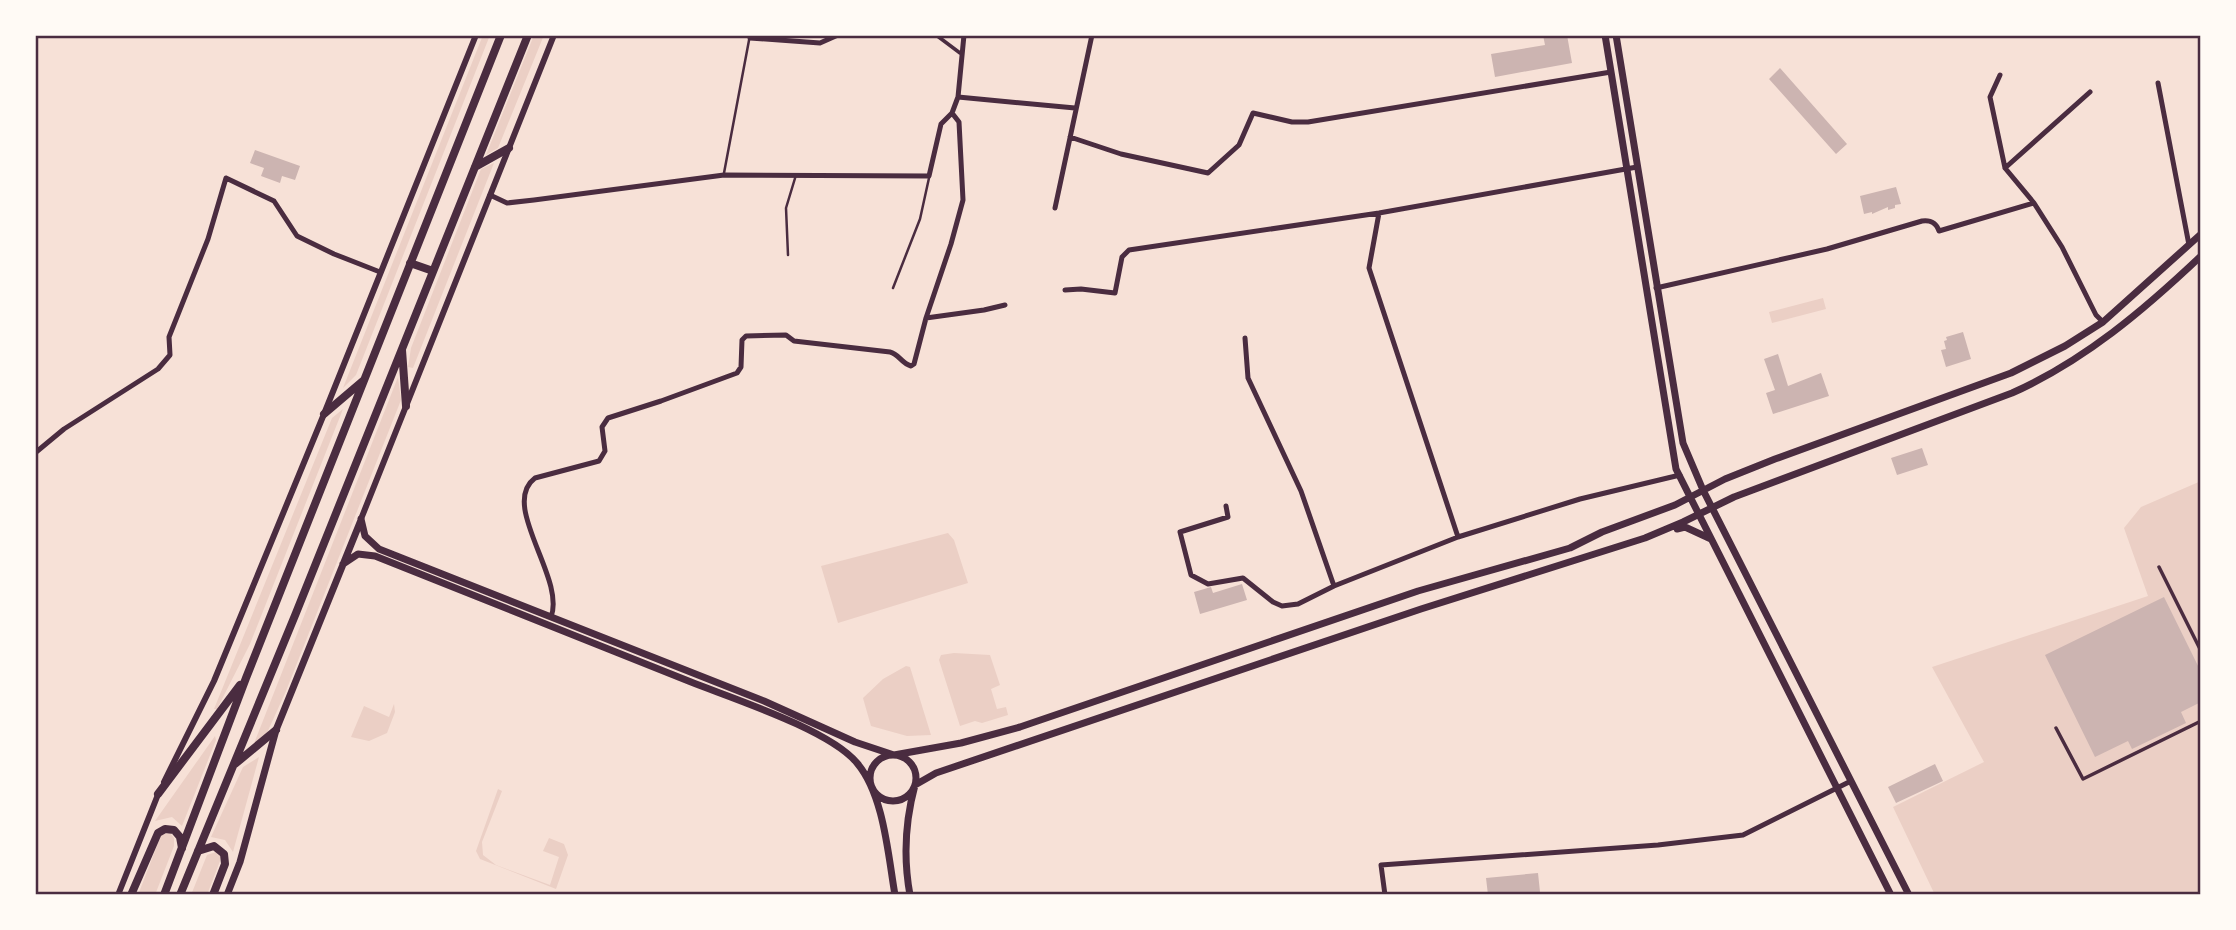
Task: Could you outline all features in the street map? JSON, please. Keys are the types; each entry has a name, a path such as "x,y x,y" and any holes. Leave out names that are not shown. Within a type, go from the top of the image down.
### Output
{"main road":[{"path":"164,895 246,678 501,35"},
{"path":"180,895 528,35"},
{"path":"1605,35 1673,457 1699,515 1891,895"},
{"path":"1616,35 1685,450 1909,895"},
{"path":"475,167 509,148"},
{"path":"2189,245 2199,258 2114,332 2055,372 2003,397 1734,496 1659,533 1422,609 936,773 915,785 906,798 890,802 876,795 871,788 870,772 879,760 961,744 1020,727 1418,591 1570,548 1602,532 1675,505 1775,459 1997,379 2046,356 2103,321 2201,234"},
{"path":"410,263 433,271"},
{"path":"2103,321 2114,332"},
{"path":"402,346 406,406"},
{"path":"2046,356 2055,372"},
{"path":"324,414 366,378"},
{"path":"1997,379 2003,397"},
{"path":"361,519 365,536 379,549 764,701 855,742 907,760 912,765 916,778 905,844 905,870 910,895"},
{"path":"226,895 240,862 276,730 361,519"},
{"path":"1659,533 1685,527 1712,540"},
{"path":"343,564 358,554 376,556 765,712 838,746 863,770 871,788 882,823 895,895"},
{"path":"158,794 246,678"},
{"path":"233,766 276,730"},
{"path":"131,895 158,833 165,829 174,830 180,837 182,848"},
{"path":"197,852 214,846 224,854 225,864 213,895"}],"street":[{"path":"118,895 158,794 214,681 476,35"},
{"path":"361,519 554,35"},
{"path":"750,36 820,43 838,35"},
{"path":"936,35 960,53"},
{"path":"490,195 507,203 724,175 929,176 942,124 952,113 958,97 960,53 964,35"},
{"path":"1055,208 1092,35"},
{"path":"1217,35 1226,35"},
{"path":"1070,138 1121,154 1208,173 1239,145 1253,113 1292,122 1308,122 1611,72"},
{"path":"2000,75 1990,97 2005,168 2034,203 2063,247 2096,315 2103,321"},
{"path":"2158,83 2189,245"},
{"path":"2005,168 2090,93"},
{"path":"958,97 1075,108"},
{"path":"551,617 555,599 528,520 523,496 535,478 599,461 605,451 602,427 608,418 737,373 741,367 742,340 746,336 786,335 794,341 890,352 898,355 904,364 911,366 916,361 926,317 963,200 959,122 952,113"},
{"path":"1065,290 1115,293 1122,257 1129,250 1379,213 1637,167"},
{"path":"35,453 64,429 158,369 166,361 170,355 169,337 208,239 226,178 274,201 297,236 380,272"},
{"path":"1656,288 1827,248 1922,220 1936,225 1939,231 2034,203"},
{"path":"1379,213 1369,268 1458,537"},
{"path":"926,317 1005,305"},
{"path":"1245,338 1248,378 1301,491 1334,586"},
{"path":"1226,506 1228,517 1180,532 1191,575 1208,584 1243,578 1265,597 1282,606 1298,604 1334,586 1458,537 1580,499 1680,475"},
{"path":"2160,567 2201,650"},
{"path":"2056,728 2083,779 2201,721"},
{"path":"1385,895 1381,865 1658,845 1743,835 1851,781"}],"lane":[{"path":"724,175 750,36"},
{"path":"788,255 786,208 796,175"},
{"path":"893,288 920,219 929,176"}],"shaded area":[{"path":"483,35 490,35 356,375 343,388"},
{"path":"534,35 544,35 498,148 486,155"},
{"path":"494,163 413,368 408,367 411,348 481,169"},
{"path":"1823,298 1826,309 1772,323 1769,312"},
{"path":"398,377 401,400 286,691 267,733 253,746"},
{"path":"343,409 250,644 217,709 214,709 332,418"},
{"path":"2201,481 2201,895 1935,895 1893,807 1984,762 1932,667 2148,596 2124,528 2141,507"},
{"path":"948,533 954,540 968,583 838,623 821,566"},
{"path":"941,655 990,655 1000,685 991,689 997,709 1006,707 1008,715 960,726 939,660"},
{"path":"906,666 910,667 931,735 907,736 871,726 863,698 883,679"},
{"path":"394,704 395,712 387,733 369,741 351,737 364,706 389,717"},
{"path":"215,736 216,740 182,826 172,817 155,821"},
{"path":"259,757 233,852 225,840 211,837 243,767"},
{"path":"498,789 502,791 482,842 483,855 496,865 550,885 559,857 543,851 549,838 564,844 568,855 556,889 480,859 476,851"},
{"path":"170,833 174,838 174,846 155,895 138,895 162,834"},
{"path":"216,852 220,855 220,861 207,895 191,895 207,855"}],"building":[{"path":"1543,35 1567,35 1572,63 1495,77 1491,54 1545,45"},
{"path":"1780,68 1847,144 1836,154 1769,79"},
{"path":"255,150 300,166 295,180 282,176 280,183 261,176 264,168 250,163"},
{"path":"1896,187 1901,204 1888,210 1888,207 1872,214 1864,214 1860,196"},
{"path":"1963,332 1971,359 1946,367 1941,350 1946,349 1944,341 1947,340 1946,337"},
{"path":"1778,354 1788,386 1821,373 1829,396 1773,414 1766,393 1775,390 1764,359"},
{"path":"1922,448 1928,465 1897,475 1891,458"},
{"path":"1242,584 1247,600 1200,614 1194,592 1211,587 1213,593"},
{"path":"2164,597 2201,672 2201,702 2181,712 2186,723 2132,749 2128,741 2095,757 2045,655"},
{"path":"1935,764 1943,781 1896,803 1888,787"},
{"path":"1538,873 1540,892 1536,892 1536,895 1488,895 1486,878"}]}
